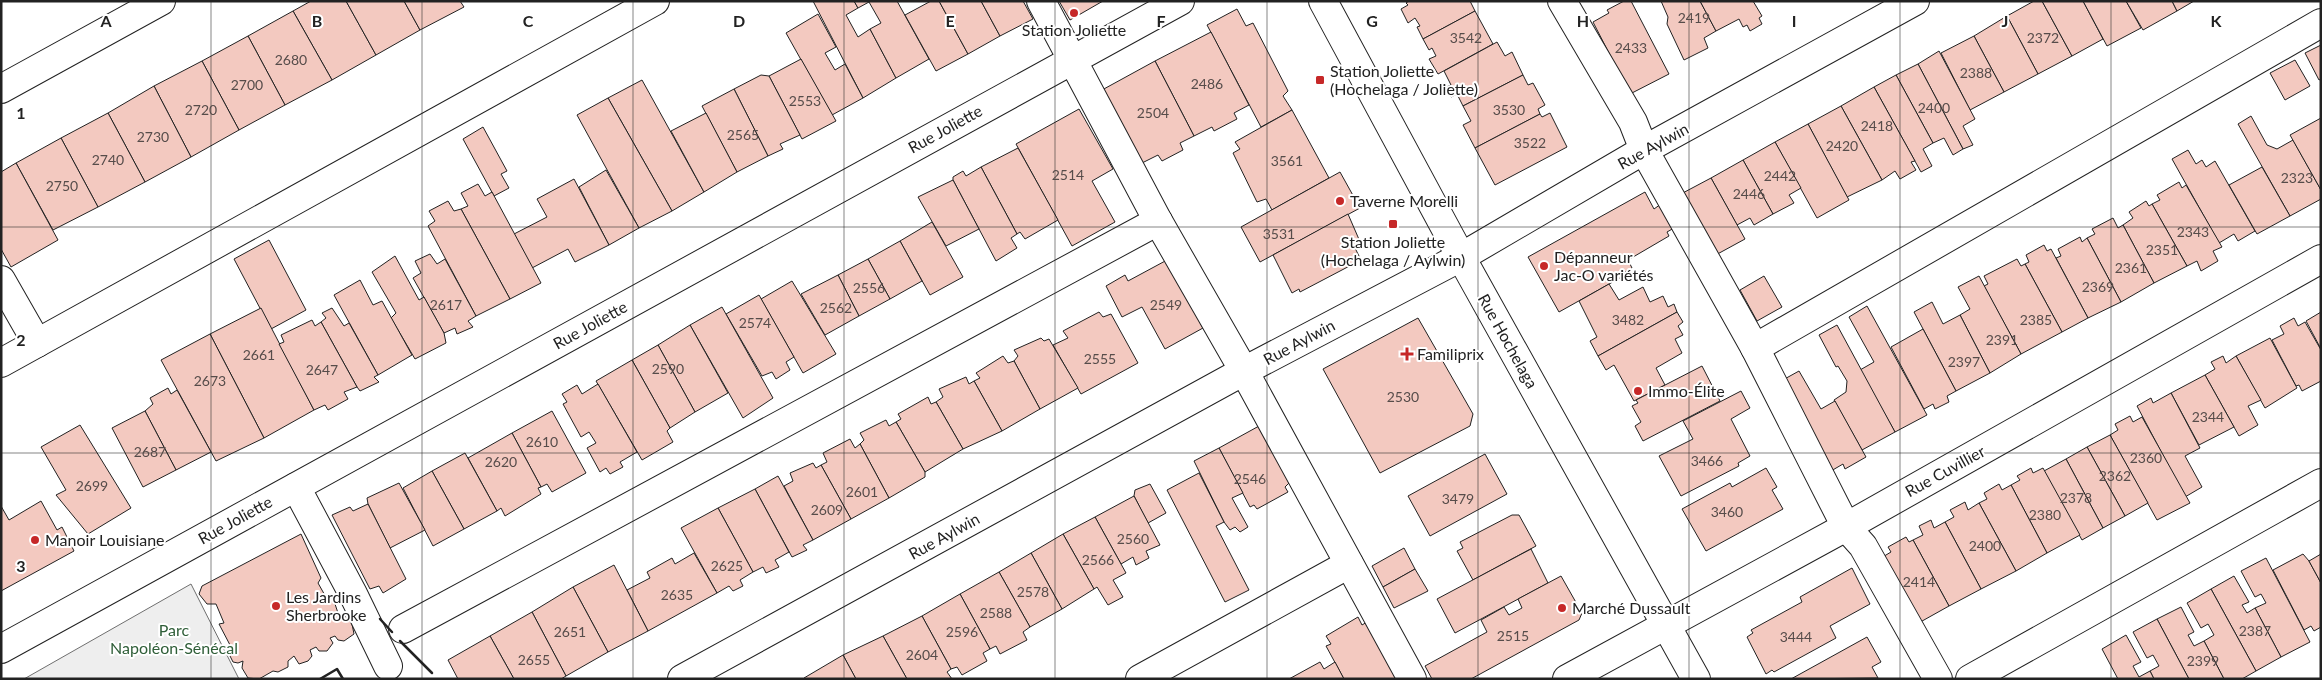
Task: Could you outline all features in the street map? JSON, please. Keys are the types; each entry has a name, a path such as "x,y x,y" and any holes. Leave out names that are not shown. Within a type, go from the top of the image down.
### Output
{"street":[{"path":"1,89 161,1"},
{"path":"1,363 655,1"},
{"path":"1041,1 1158,221 1244,372 1412,679"},
{"name":"Rue Joliette","path":"1,649 1180,1"},
{"name":"Rue Hochelaga","path":"1323,1 1423,184 1460,257 1696,679"},
{"path":"1562,1 1633,122 1644,150 1755,348 1846,527 1864,546 1938,679"},
{"name":"Rue Aylwin","path":"682,679 1244,372 1460,257 1644,150 1914,1"},
{"path":"1755,348 2321,23"},
{"path":"402,629 1158,221"},
{"name":"Rue Cuvillier","path":"1567,679 1846,527 2321,258"},
{"path":"1,280 37,343"},
{"path":"1970,679 2321,483"},
{"path":"296,487 354,594 388,666"},
{"path":"1140,679 1349,564"}],"green space":[{"name":"Parc Napoléon-Sénécal","path":"191,584 239,679 24,679"}],"building":[{"path":"311,1 346,1 376,55 332,80 293,11"},
{"path":"346,1 404,1 420,30 376,55"},
{"path":"404,1 460,1 464,7 420,30"},
{"path":"813,1 854,1 858,8 846,15 858,37 870,29 896,78 863,98"},
{"path":"854,1 897,1 929,59 896,78 870,29 881,23 869,2 858,8"},
{"path":"931,1 939,1 968,54 936,71 905,15"},
{"path":"939,1 981,1 1000,36 968,54"},
{"path":"981,1 1023,1 1033,19 1000,36"},
{"name":"Station Joliette","path":"1059,1 1103,1 1070,20"},
{"path":"1409,1 1470,1 1475,11 1423,39 1417,27 1420,26 1415,18 1408,23 1401,9 1408,5 1406,3"},
{"path":"1624,1 1631,1 1669,74 1630,94 1593,22 1609,13 1607,10"},
{"path":"1661,1 1700,1 1716,31 1704,38 1708,48 1684,60 1667,24 1668,17"},
{"path":"1700,1 1753,1 1762,16 1759,18 1762,24 1750,31 1747,25 1743,27 1739,19 1716,31"},
{"path":"2034,1 2042,1 2072,56 2038,74 2007,16"},
{"path":"2042,1 2083,1 2103,39 2072,56"},
{"path":"2083,1 2126,1 2141,28 2107,46"},
{"path":"2126,1 2172,1 2177,11 2143,30"},
{"path":"2172,1 2194,1 2177,11"},
{"path":"1237,9 1246,26 1253,23 1288,91 1283,96 1292,110 1261,127 1207,25"},
{"path":"293,11 332,80 285,105 248,36"},
{"path":"1475,11 1493,44 1438,74 1429,59 1436,56 1432,48 1429,50 1423,39"},
{"path":"818,14 836,47 825,53 835,70 845,64 863,98 832,115 786,33"},
{"path":"2007,16 2038,74 2004,92 1974,36"},
{"path":"1211,32 1249,105 1234,113 1237,119 1214,131 1212,127 1194,136 1155,61"},
{"path":"248,36 285,105 239,130 202,61"},
{"path":"1974,36 2004,92 1970,110 1941,53"},
{"path":"1497,42 1505,56 1512,52 1523,75 1463,106 1457,94 1451,97 1446,87 1451,85 1444,71"},
{"path":"2321,45 2321,79 2319,80 2305,53"},
{"path":"1939,51 1975,119 1963,126 1973,145 1963,149 1918,64"},
{"path":"801,59 836,121 802,139 769,76"},
{"path":"2295,60 2310,86 2285,100 2270,73"},
{"path":"202,61 239,130 191,157 154,86"},
{"path":"1155,61 1194,136 1180,143 1183,150 1162,161 1158,155 1142,163 1102,90"},
{"path":"1918,64 1963,149 1953,155 1944,138 1933,143 1896,75"},
{"path":"761,75 769,76 800,135 780,144 783,149 768,156 734,89"},
{"path":"1523,75 1528,85 1533,83 1545,105 1538,109 1540,114 1475,148 1463,125 1471,121 1463,106"},
{"path":"1896,75 1933,143 1923,149 1932,166 1921,172 1874,87"},
{"path":"642,80 704,192 672,211 608,98"},
{"path":"154,86 191,157 145,182 108,113"},
{"path":"1874,87 1915,161 1911,162 1916,170 1900,179 1895,171 1882,180 1841,106"},
{"path":"734,89 768,156 737,172 702,106"},
{"path":"608,98 672,211 639,228 577,115"},
{"path":"1841,106 1882,180 1847,197 1808,124"},
{"path":"1079,109 1113,169 1092,181 1115,222 1072,246 1016,144"},
{"path":"1292,110 1329,178 1272,210 1266,199 1257,202 1233,153 1240,149 1235,142"},
{"path":"108,113 145,182 98,207 61,138"},
{"path":"706,113 737,172 704,192 671,131"},
{"path":"1550,113 1567,147 1495,185 1475,148 1540,114 1542,117"},
{"path":"2251,116 2267,145 2277,149 2293,140 2321,190 2321,199 2290,216 2238,124"},
{"path":"2321,118 2321,190 2290,135"},
{"path":"1808,124 1849,200 1817,218 1775,142"},
{"path":"483,127 507,171 501,174 509,188 494,196 463,139"},
{"path":"61,138 98,207 53,230 16,163"},
{"path":"1775,142 1801,188 1789,195 1794,203 1773,214 1743,160"},
{"path":"1018,148 1058,220 1025,239 1020,232 1017,234 981,167"},
{"path":"2188,150 2196,164 2202,160 2206,167 2215,161 2255,231 2238,241 2234,234 2219,243 2172,159"},
{"path":"1743,160 1773,214 1754,225 1750,218 1737,225 1711,178"},
{"path":"16,163 58,240 11,267 1,249 1,172"},
{"path":"981,167 1017,234 1011,238 1017,248 996,261 953,180 953,177 963,171 966,176"},
{"path":"2262,167 2290,216 2257,234 2229,185"},
{"path":"606,170 639,228 609,245 579,187"},
{"path":"1340,172 1360,208 1260,262 1241,227"},
{"path":"1711,178 1745,239 1712,257 1679,195"},
{"path":"574,179 609,245 575,262 568,249 532,268 514,234 547,217 537,199"},
{"path":"953,180 979,229 946,246 918,197"},
{"path":"2179,182 2182,188 2186,185 2222,247 2213,251 2218,261 2201,271 2197,261 2187,266 2152,204 2160,200 2157,195"},
{"path":"478,184 485,196 492,192 541,283 510,299 461,209 468,206 461,193"},
{"path":"1645,192 1654,209 1661,204 1674,228 1667,232 1669,236 1628,260 1632,268 1625,272 1627,274 1559,312 1528,257"},
{"path":"448,201 454,211 461,209 510,299 476,316 428,226 435,221 429,211"},
{"path":"2146,201 2149,206 2152,204 2187,266 2154,283 2123,225 2133,218 2129,212"},
{"path":"1348,214 1361,244 1355,248 1361,260 1300,292 1299,289 1292,293 1273,255"},
{"path":"2113,218 2118,228 2123,225 2154,283 2121,302 2087,238 2095,234 2092,229"},
{"path":"932,222 963,277 930,295 900,241"},
{"path":"2080,237 2082,242 2087,238 2121,302 2088,318 2056,258 2061,256 2058,249"},
{"path":"269,240 306,310 271,329 234,259"},
{"path":"900,241 922,281 890,299 868,259"},
{"path":"2044,245 2047,251 2051,249 2088,318 2062,332 2025,264 2029,262 2026,255"},
{"path":"430,254 437,264 445,259 476,316 468,321 473,327 457,334 455,328 444,333 413,278 421,273 415,261"},
{"path":"395,256 419,300 424,297 444,333 446,343 415,359 391,318 396,313 372,272"},
{"path":"868,259 890,299 859,316 838,275"},
{"path":"2017,259 2021,266 2025,264 2062,332 2021,354 1984,286 1988,284 1984,276"},
{"path":"1167,260 1203,328 1165,349 1142,307 1122,317 1106,286 1125,275 1128,281"},
{"path":"838,275 859,316 825,335 801,294"},
{"path":"1764,276 1782,307 1757,321 1740,290"},
{"path":"1979,276 2021,354 1990,373 1960,315 1970,309 1958,287"},
{"path":"360,280 373,305 382,301 412,355 378,375 334,295"},
{"path":"792,281 836,354 803,373 761,299"},
{"path":"1609,284 1619,300 1643,287 1650,302 1663,296 1668,307 1674,304 1677,312 1598,356 1590,341 1597,337 1579,301"},
{"path":"759,295 794,357 786,362 790,370 776,379 772,372 762,376 726,314"},
{"path":"1932,302 1943,324 1960,315 1990,373 1956,391 1914,312"},
{"path":"1867,306 1927,415 1895,432 1860,370 1874,362 1849,317"},
{"path":"722,307 773,398 743,418 690,325"},
{"path":"261,308 314,410 264,438 210,334"},
{"path":"332,308 344,326 349,323 378,375 374,377 379,382 360,391 357,387 321,322 326,318 322,313"},
{"path":"1099,312 1103,317 1111,314 1138,363 1081,394 1053,345 1068,338 1063,331"},
{"path":"1677,312 1683,322 1678,326 1683,335 1675,339 1682,353 1656,368 1665,385 1634,401 1614,365 1606,370 1598,356"},
{"path":"2321,312 2321,349 2306,321"},
{"path":"1418,318 1473,414 1470,426 1380,473 1323,369"},
{"path":"2294,318 2298,326 2305,322 2321,350 2321,381 2302,391 2299,385 2296,386 2272,340 2284,334 2280,326"},
{"path":"312,320 315,326 321,322 357,387 344,392 348,399 328,410 325,405 314,410 279,344 284,342 281,335"},
{"path":"690,325 728,393 695,412 658,345"},
{"path":"1837,325 1895,432 1862,450 1834,400 1846,392 1847,381 1838,366 1836,367 1819,335"},
{"path":"1923,329 1956,391 1947,396 1949,402 1935,409 1933,404 1924,409 1891,347"},
{"path":"210,334 264,438 216,461 161,360"},
{"path":"1041,338 1044,341 1049,339 1078,388 1040,409 1014,361 1018,356 1014,350"},
{"path":"2270,338 2297,388 2265,408 2236,356"},
{"path":"658,345 695,412 670,428 632,360"},
{"path":"1003,356 1008,363 1014,361 1040,409 1002,431 974,381 980,378 976,373"},
{"path":"2223,356 2226,363 2236,356 2261,400 2248,406 2258,425 2239,436 2205,375 2215,369 2211,362"},
{"path":"632,360 670,428 667,431 673,442 642,460 596,381"},
{"path":"1702,366 1720,401 1643,441 1635,426 1641,422 1632,406 1638,403 1636,400"},
{"path":"1799,371 1821,409 1835,401 1866,457 1845,469 1843,464 1831,471 1781,381"},
{"path":"2205,375 2234,427 2199,445 2171,393"},
{"path":"966,377 969,384 974,381 1002,431 963,449 936,402 943,397 939,389"},
{"path":"598,384 637,452 620,462 623,467 610,474 606,468 600,472 587,448 596,443 589,432 581,437 563,404 567,402 562,394 577,385 582,394"},
{"path":"168,388 171,394 177,390 211,452 176,470 145,411 153,404 150,398"},
{"path":"1741,391 1750,408 1731,419 1750,456 1738,463 1739,466 1681,496 1659,456 1693,439 1683,421"},
{"path":"2171,393 2200,448 2185,456 2202,487 2185,497 2137,406 2151,398 2153,403"},
{"path":"928,397 931,404 936,402 963,449 925,472 896,422 901,419 898,414"},
{"path":"145,411 176,470 143,487 112,428"},
{"path":"552,411 586,473 552,492 547,484 541,487 512,433"},
{"path":"2130,416 2133,422 2142,417 2190,503 2157,520 2110,435 2118,430 2115,424"},
{"path":"886,420 889,426 896,422 925,472 925,477 889,498 860,444 864,440 860,433"},
{"path":"80,425 131,508 88,534 56,495 66,490 41,447"},
{"path":"1259,426 1290,482 1285,487 1288,492 1257,509 1254,505 1250,507 1219,448"},
{"path":"512,433 541,487 538,488 541,494 505,516 501,508 497,511 468,458"},
{"path":"2110,435 2148,503 2125,516 2087,447"},
{"path":"850,439 855,448 860,444 889,498 851,519 821,465 827,462 823,453"},
{"path":"2087,447 2125,516 2103,528 2066,459"},
{"path":"1219,448 1243,493 1232,498 1248,527 1240,532 1235,527 1230,530 1224,522 1194,461"},
{"path":"465,453 497,511 464,529 432,471"},
{"path":"1485,454 1507,494 1430,536 1408,496"},
{"path":"2066,459 2103,528 2082,540 2044,471"},
{"path":"813,463 816,468 821,465 851,519 813,540 784,486 793,481 790,473"},
{"path":"1766,468 1777,487 1772,490 1783,509 1706,551 1682,509 1730,483 1732,487"},
{"path":"2031,468 2033,473 2043,468 2080,535 2047,553 2011,485 2020,480 2017,476"},
{"path":"432,471 464,529 433,546 403,488"},
{"path":"1199,473 1224,522 1216,526 1249,590 1225,602 1167,490"},
{"path":"778,476 813,540 803,545 807,550 792,557 755,489"},
{"path":"399,483 425,530 390,548 368,504 367,498"},
{"path":"1150,484 1166,513 1148,523 1134,496 1135,490"},
{"path":"1999,484 2002,490 2011,485 2047,553 2016,571 1979,503 1987,499 1984,493"},
{"path":"755,489 789,552 775,560 779,567 766,573 763,567 753,572 718,508"},
{"path":"1134,496 1160,545 1146,551 1149,558 1136,565 1133,557 1121,564 1095,517"},
{"name":"Manoir Louisiane","path":"41,501 57,530 62,527 74,551 1,591 1,506 9,520"},
{"path":"1965,502 1968,510 1979,503 2016,571 1981,589 1945,522 1954,517 1950,510"},
{"path":"368,504 406,579 383,593 379,586 370,589 332,515 350,507 353,511"},
{"path":"718,508 753,572 740,580 743,586 733,591 729,586 717,593 681,528"},
{"path":"1512,515 1519,515 1536,546 1473,580 1457,551 1463,548 1460,542"},
{"path":"1095,517 1126,573 1113,580 1123,597 1108,605 1097,587 1094,589 1063,534"},
{"path":"1931,520 1934,528 1945,522 1981,589 1949,606 1913,540 1923,535 1919,526"},
{"name":"Les Jardins Sherbrooke","path":"301,534 321,578 318,583 327,599 333,598 339,616 345,616 352,624 354,634 344,641 338,640 335,636 330,638 333,643 327,651 319,651 316,647 310,650 312,656 308,661 299,664 294,656 288,661 288,667 278,672 273,671 259,679 248,678 242,668 243,661 233,662 226,648 230,645 219,624 224,623 216,604 207,604 199,594 202,586"},
{"path":"1063,534 1094,589 1062,609 1031,553"},
{"path":"1906,537 1909,542 1913,540 1949,606 1915,625 1881,558 1891,552 1888,547"},
{"path":"1404,548 1415,569 1383,587 1372,566"},
{"path":"1531,549 1548,583 1455,633 1437,599"},
{"path":"694,553 717,593 648,631 627,590 650,578 647,572 672,558 675,564"},
{"path":"1031,553 1062,609 1030,627 999,572"},
{"path":"2303,554 2321,583 2321,627 2314,631 2311,626 2304,630 2273,570"},
{"path":"2321,554 2321,583 2309,561"},
{"path":"2266,558 2310,642 2281,657 2255,608 2266,603 2261,594 2255,597 2241,571"},
{"path":"614,565 648,631 608,652 573,587"},
{"path":"1852,568 1870,604 1830,626 1836,638 1774,672 1772,670 1766,674 1747,637 1753,633 1751,630 1802,602 1800,597"},
{"path":"1415,569 1428,591 1394,608 1383,587"},
{"path":"999,572 1030,627 1023,632 1027,640 1000,654 996,646 990,649 960,594"},
{"path":"1561,576 1582,613 1579,620 1471,679 1432,679 1425,666 1487,632 1481,620 1504,607 1509,615 1522,608 1518,599"},
{"path":"2234,576 2249,602 2242,605 2247,613 2255,608 2281,657 2256,671 2211,589"},
{"path":"573,587 608,652 566,676 532,612"},
{"path":"2211,589 2256,671 2242,679 2224,679 2204,641 2214,635 2208,624 2201,628 2187,603"},
{"path":"960,594 990,649 983,653 987,661 962,675 957,667 951,669 922,616"},
{"path":"2181,607 2194,632 2188,635 2194,646 2204,641 2224,679 2189,679 2157,619"},
{"path":"532,612 566,676 561,679 514,679 490,636"},
{"path":"922,616 951,669 947,672 952,679 907,679 883,636"},
{"path":"1358,617 1362,625 1367,622 1396,679 1344,679 1326,646 1331,644 1326,636"},
{"path":"2157,619 2189,679 2154,679 2150,671 2159,666 2153,655 2147,658 2133,632"},
{"path":"2126,635 2141,662 2133,666 2139,677 2150,671 2154,679 2118,679 2102,649"},
{"path":"490,636 514,679 458,679 448,660"},
{"path":"883,636 907,679 856,679 843,655"},
{"path":"1867,637 1881,662 1872,667 1878,678 1791,679"},
{"path":"843,655 856,679 804,678"},
{"path":"1320,662 1324,669 1335,662 1344,679 1289,679"}],"wall":[{"path":"380,619 392,632"},
{"path":"400,641 432,673"},
{"path":"320,679 337,669 343,679"}],"place":[{"name":"Station Joliette","path":"1074,13"},
{"name":"Station Joliette (Hochelaga / Joliette)","path":"1320,80"},
{"name":"Taverne Morelli","path":"1340,201"},
{"name":"Station Joliette (Hochelaga / Aylwin)","path":"1393,224"},
{"name":"Dépanneur Jac-O variétés","path":"1544,266"},
{"name":"Familiprix","path":"1407,354"},
{"name":"Immo-Élite","path":"1638,391"},
{"name":"Manoir Louisiane","path":"35,540"},
{"name":"Les Jardins Sherbrooke","path":"276,606"},
{"name":"Marché Dussault","path":"1562,608"}]}
